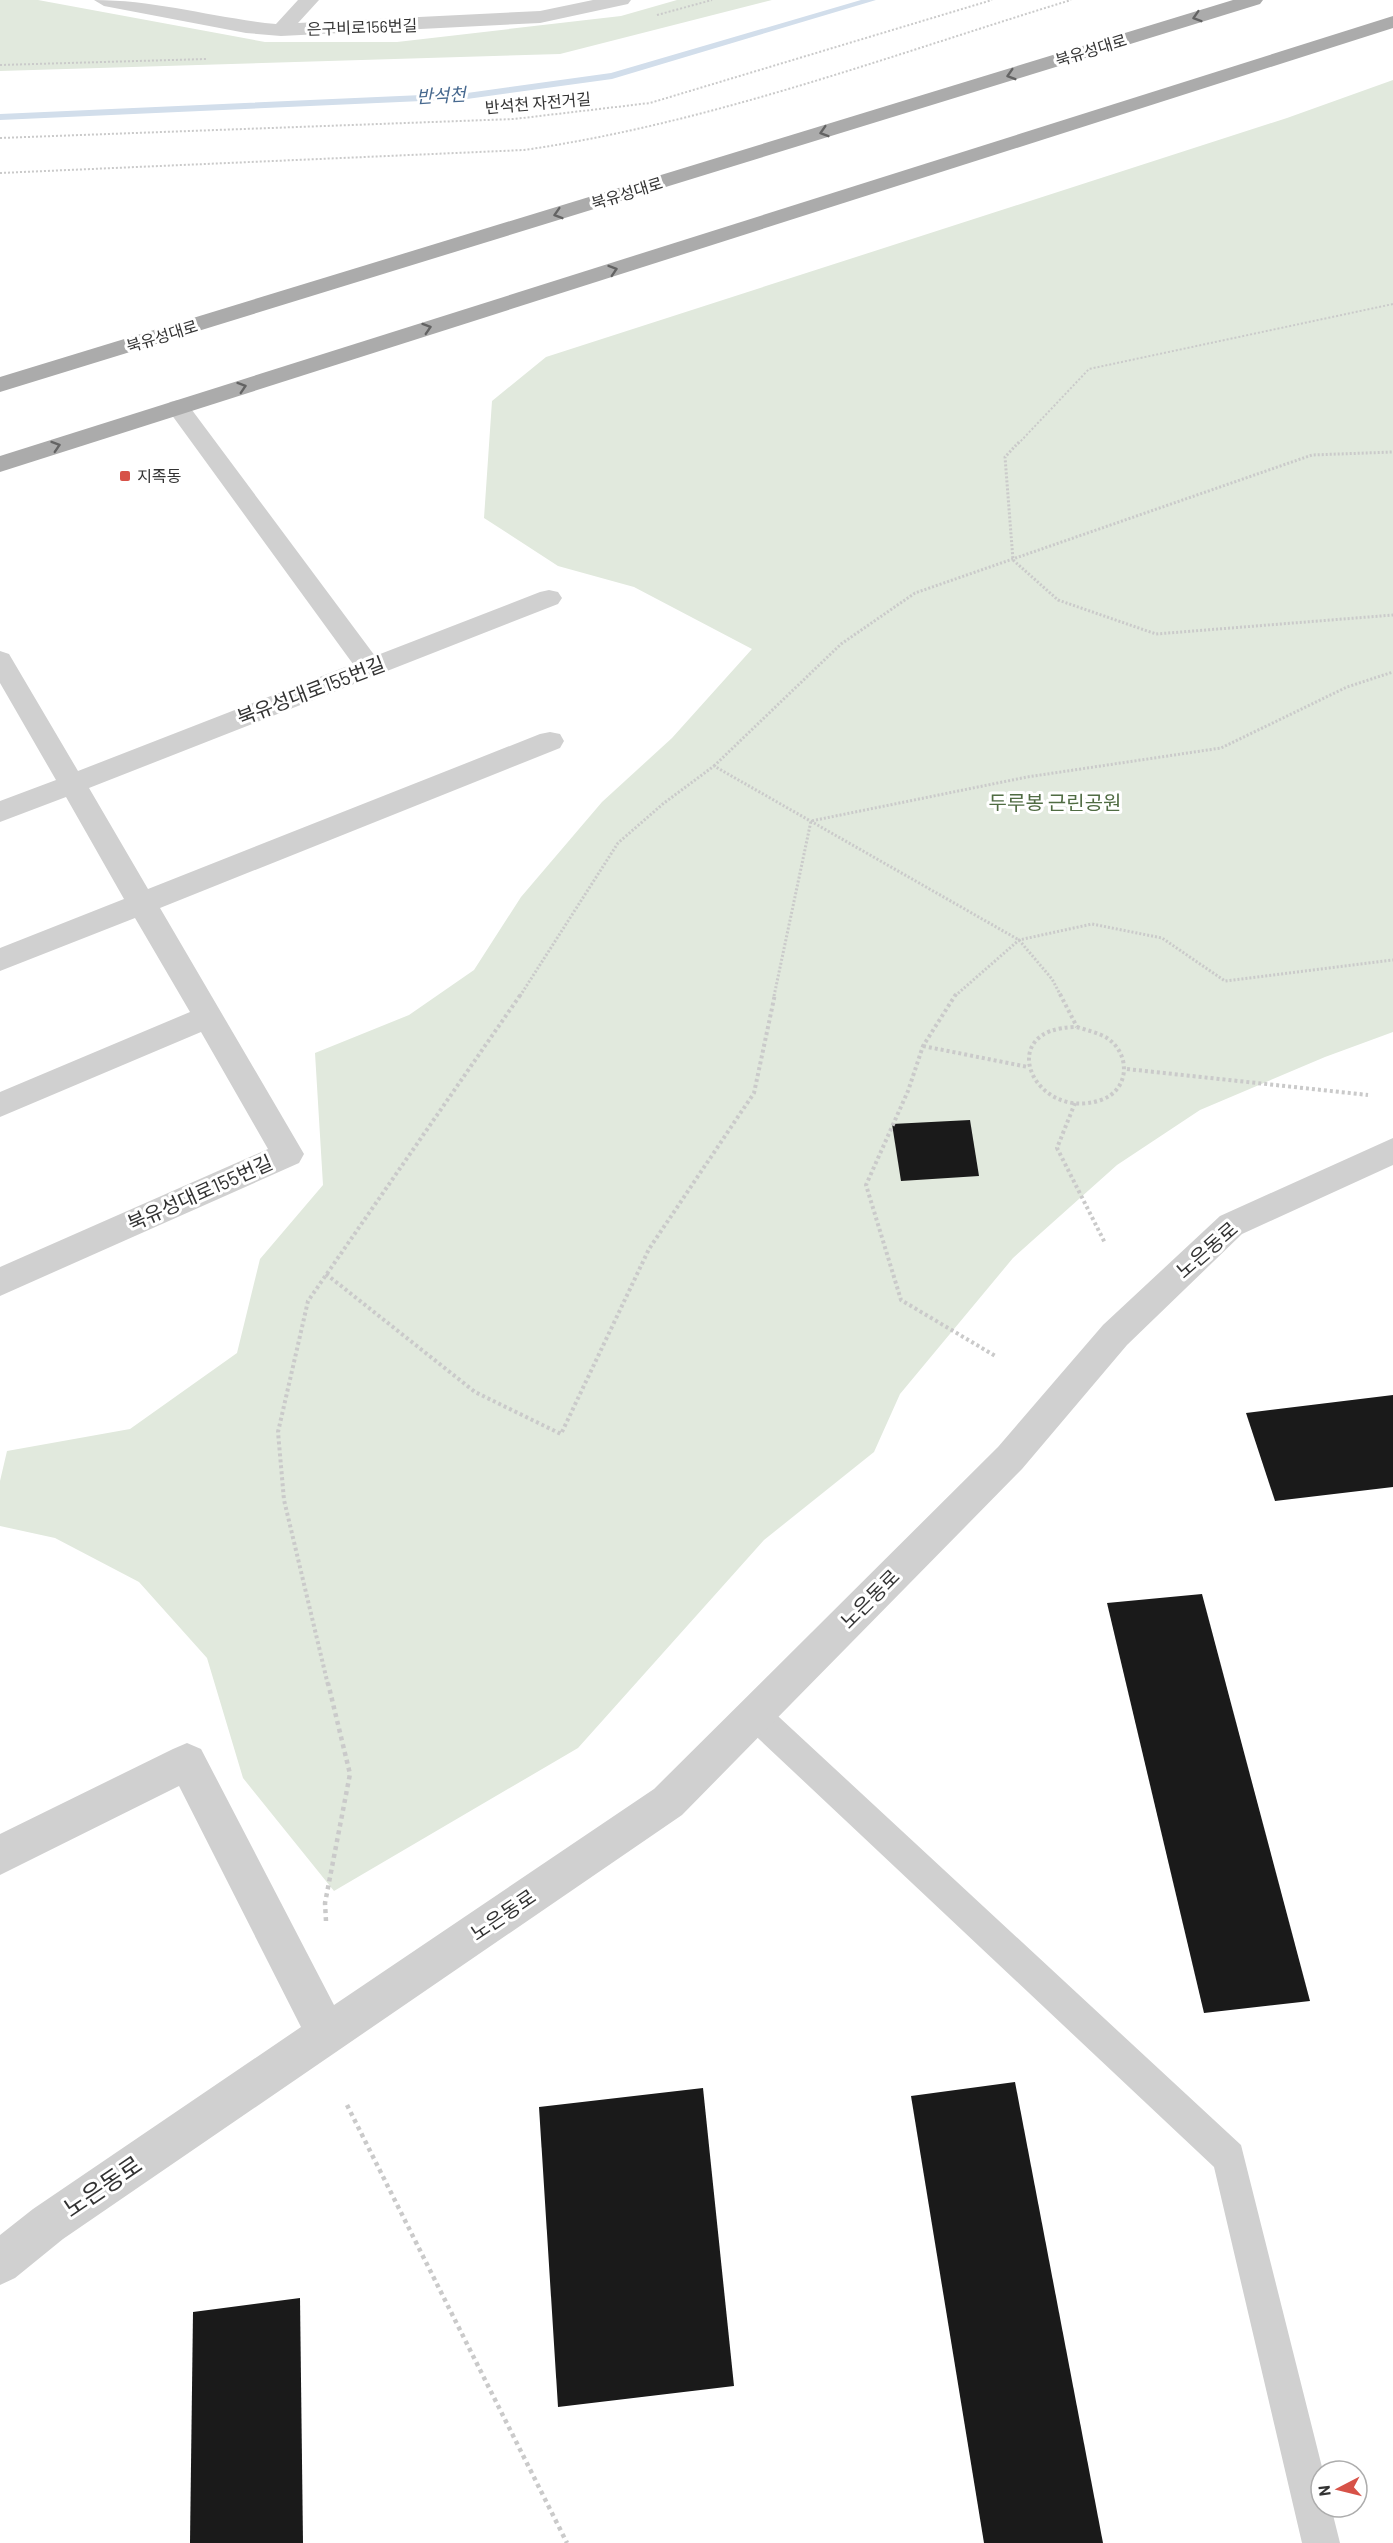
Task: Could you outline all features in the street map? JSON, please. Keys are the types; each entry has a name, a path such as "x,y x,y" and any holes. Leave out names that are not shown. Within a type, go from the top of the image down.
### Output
{"main road":[{"name":"북유성대로","path":"0,386 1253,0"},
{"path":"0,464 1393,22"}],"street":[{"name":"은구비로156번길","path":"104,0 161,5 281,30 540,17 621,0"},
{"path":"281,30 309,0"},
{"path":"178,407 370,668"},
{"name":"북유성대로155번길","path":"0,812 549,598"},
{"name":"북유성대로155번길","path":"0,660 288,1154 0,1282"},
{"path":"0,960 550,741"},
{"path":"0,1105 207,1017"},
{"name":"노은동로","path":"0,2263 48,2224 668,1802 1010,1458 1115,1335 1231,1225 1393,1151"},
{"path":"0,1855 186,1762 327,2035"}],"lane":[{"path":"754,1715 1229,2157 1321,2543"}],"path":[{"name":"반석천 자전거길","path":"0,138 513,119 650,103 992,0"},
{"path":"0,172 524,150 563,145 688,116 776,92 1071,0"},
{"path":"1393,304 1089,369 1005,457 1013,560 1058,600 1156,634 1393,615"},
{"path":"325,1904 350,1774 284,1500 278,1432 308,1301 533,977 618,843 664,803 714,766 841,644 915,593 1312,455 1393,452"},
{"path":"811,821 1027,777 1221,748 1347,687 1393,672"},
{"path":"714,766 1018,940 1052,979 1077,1027"},
{"path":"326,1274 475,1392 561,1434 649,1249 754,1093 811,821"},
{"path":"997,1357 901,1300 867,1185 908,1091 923,1046 955,995 1018,940 1092,924 1162,938 1225,981 1393,960"},
{"path":"1077,1027 1106,1036 1117,1046 1127,1069 1124,1081 1106,1099 1075,1103 1059,1099 1044,1091 1033,1080 1028,1067 1029,1054 1035,1042 1046,1033 1060,1028 1077,1027"},
{"path":"923,1046 1028,1067"},
{"path":"1127,1069 1368,1095"},
{"path":"1075,1103 1057,1148 1105,1243"},
{"path":"347,2105 567,2543"}],"green space":[{"path":"0,0 38,0 265,42 397,42 621,16 677,0 772,0 560,54 0,71"},
{"name":"두루봉 근린공원","path":"1393,80 1393,1032 1325,1057 1200,1110 1117,1165 1013,1258 900,1394 874,1452 764,1540 578,1748 334,1891 243,1778 207,1658 139,1582 55,1538 0,1526 0,1481 7,1451 130,1429 237,1353 260,1259 323,1185 315,1053 409,1015 474,970 521,897 602,802 672,738 752,649 634,587 558,566 484,518 492,401 546,357 1287,118"}],"building":[{"path":"970,1120 979,1176 901,1181 892,1124"},
{"path":"1393,1395 1393,1487 1275,1501 1246,1413"},
{"path":"1202,1594 1310,2001 1204,2013 1107,1603"},
{"path":"1015,2082 1103,2543 984,2543 911,2096"},
{"path":"703,2088 734,2386 558,2407 539,2107"},
{"path":"300,2298 303,2543 190,2543 193,2312"}],"waterway":[{"name":"반석천","path":"0,117 467,96 612,76 871,0"}],"place":[{"name":"지족동","path":"125,476"}]}
